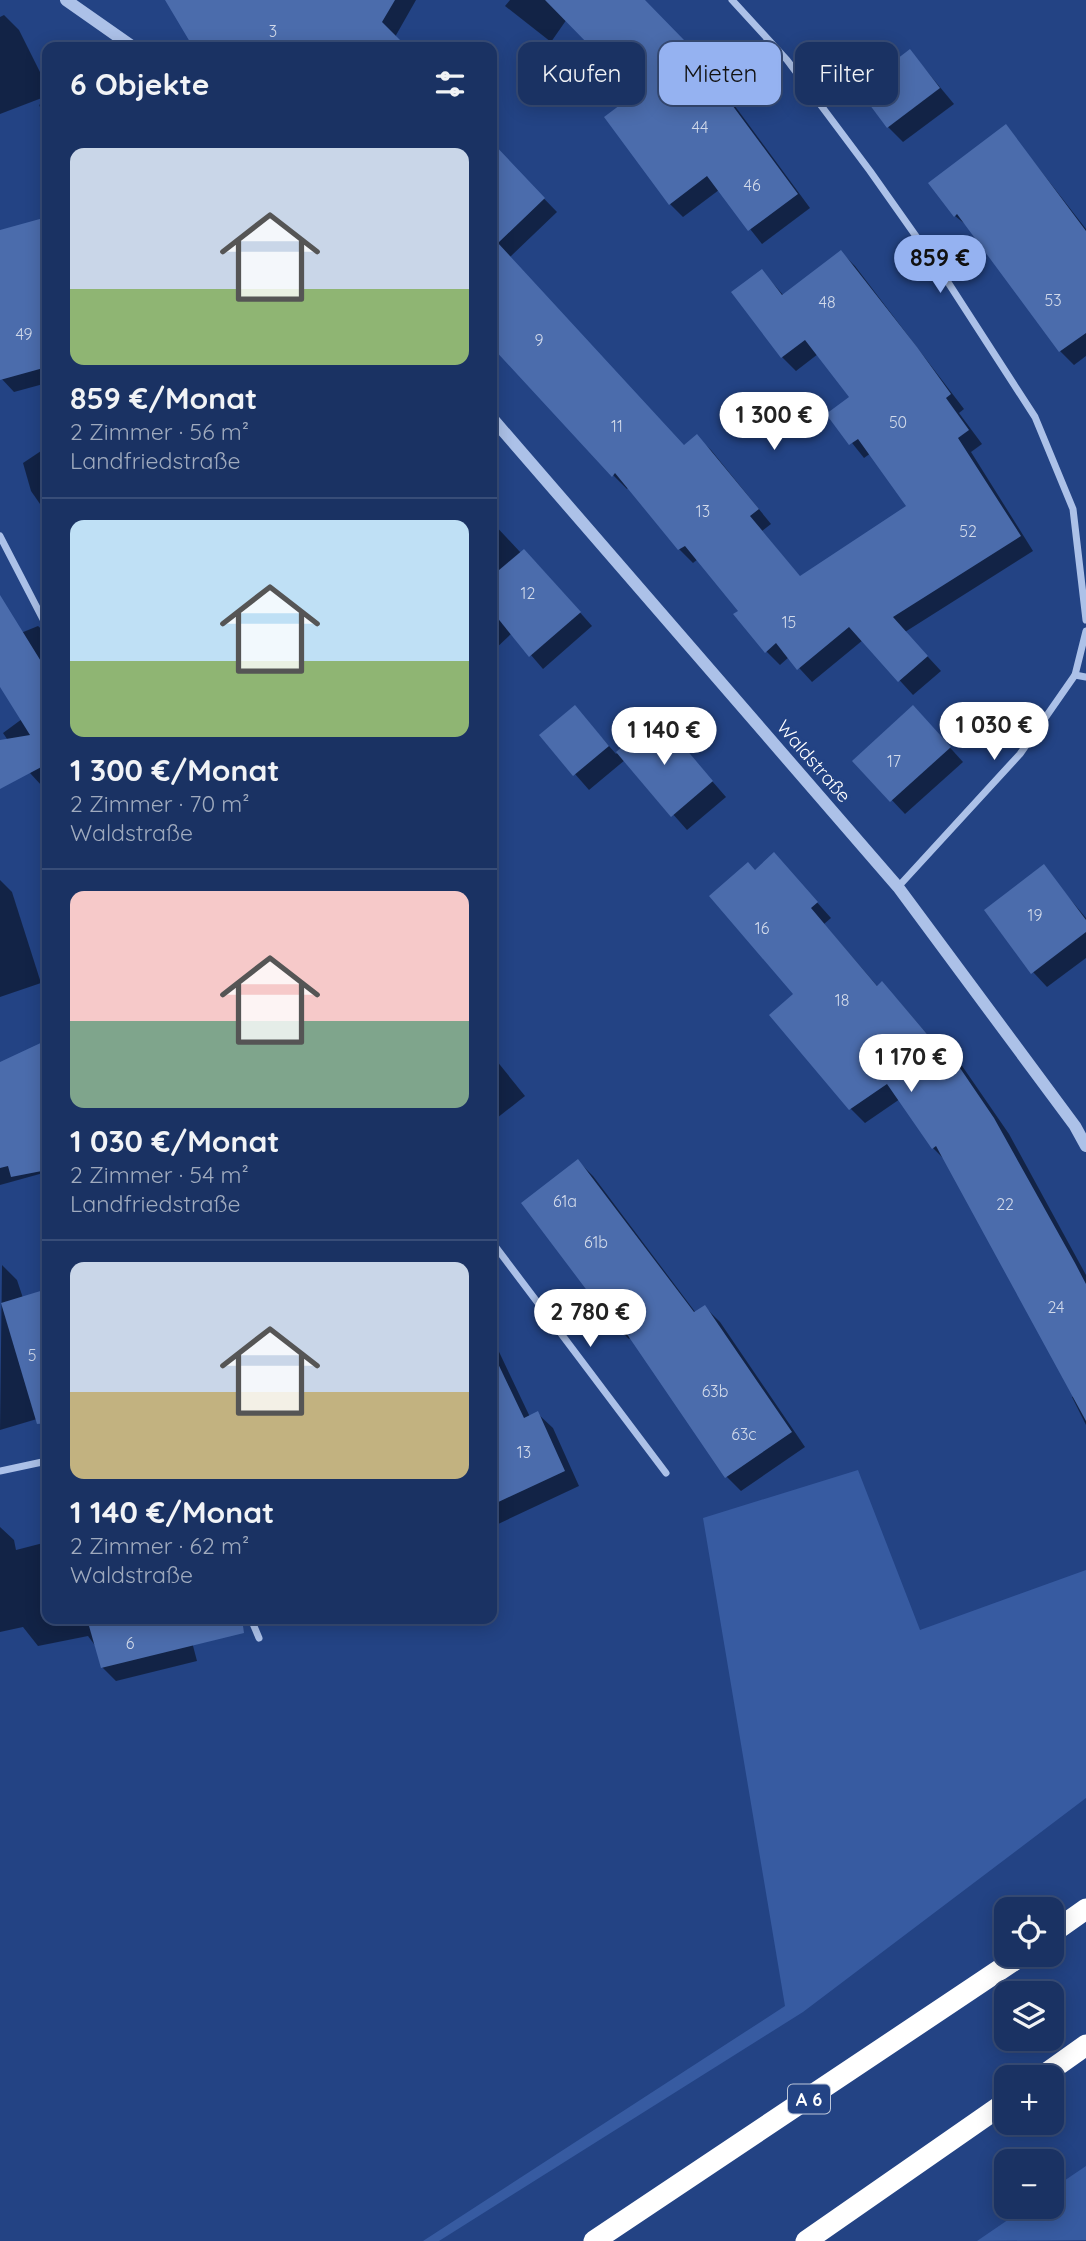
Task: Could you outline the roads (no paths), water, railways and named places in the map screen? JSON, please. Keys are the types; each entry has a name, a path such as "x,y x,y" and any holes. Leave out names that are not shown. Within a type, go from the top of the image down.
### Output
{"highway":[{"path":"1064,1925 1086,1909"},
{"name":"A 6","path":"594,2241 1004,1967"},
{"path":"1058,2065 1086,2045"},
{"path":"806,2241 994,2110"}],"street":[{"path":"66,0 126,42"},
{"path":"732,0 787,60 870,171 943,273 1035,417 1073,509 1086,620"},
{"name":"Waldstraße","path":"497,424 898,887 1075,1126 1086,1146"},
{"path":"0,536 42,617"},
{"path":"898,887 1020,754 1076,675 1086,631"},
{"path":"1076,675 1086,677"},
{"path":"497,1249 666,1473"},
{"path":"0,1471 42,1462"},
{"path":"253,1624 259,1638"}]}
